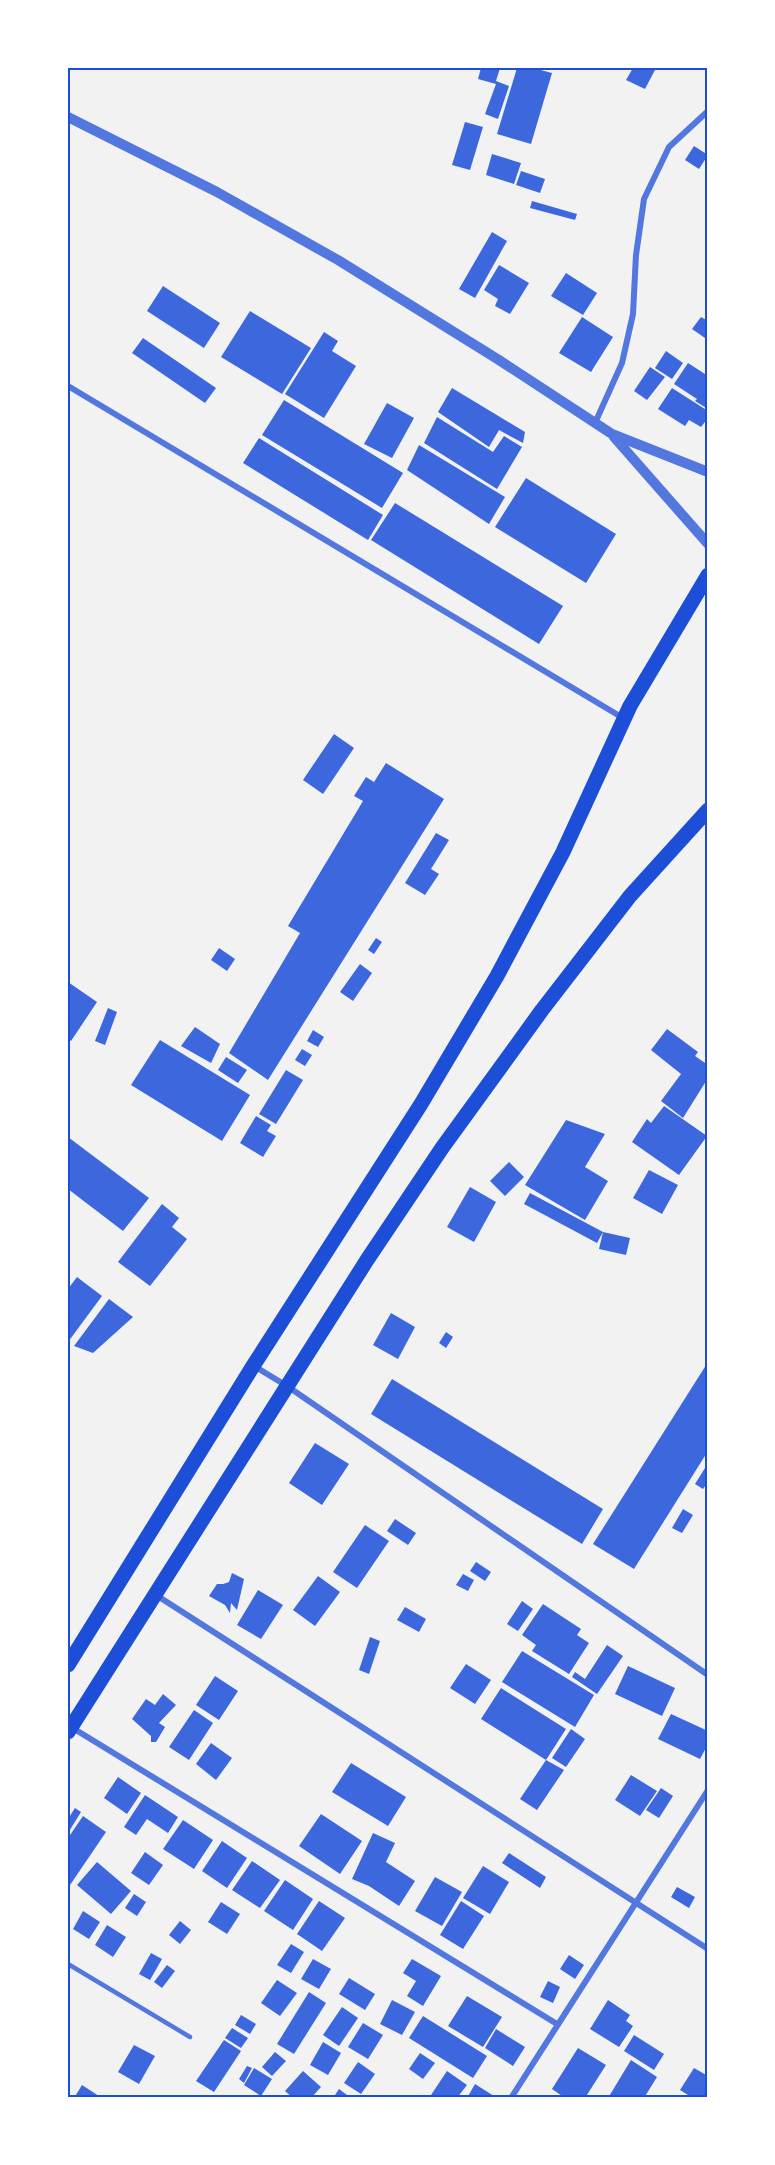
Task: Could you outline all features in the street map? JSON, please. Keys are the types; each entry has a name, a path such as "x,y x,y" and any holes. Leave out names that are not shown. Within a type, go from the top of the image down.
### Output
{"main road":[{"path":"68,1665 253,1366 420,1104 496,976 563,852 625,720 708,574"},
{"path":"68,1728 156,1594 367,1260 442,1148 542,1010 630,896 708,810"}],"street":[{"path":"596,423 622,363 633,314 636,255 644,199 669,147 708,111"},
{"path":"68,117 217,192 338,260 612,434 708,472"},
{"path":"68,386 625,720"},
{"path":"612,434 708,544"},
{"path":"253,1366 287,1386 708,1675"},
{"path":"156,1594 708,1949"},
{"path":"68,1728 557,2024"},
{"path":"511,2097 708,1790"}],"lane":[{"path":"68,1964 190,2037"}],"building":[{"path":"481,68 500,68 496,81 509,86 498,119 485,114 496,84 478,79"},
{"path":"517,68 533,68 552,73 531,144 497,134"},
{"path":"633,68 656,68 645,89 626,80"},
{"path":"465,122 483,127 470,170 452,165"},
{"path":"694,146 708,155 699,169 685,160"},
{"path":"492,154 521,163 514,184 486,175"},
{"path":"521,171 545,179 540,193 516,185"},
{"path":"532,201 577,214 575,220 530,208"},
{"path":"492,232 507,241 475,298 459,289"},
{"path":"499,265 529,283 510,314 495,306 498,299 484,290"},
{"path":"566,273 597,293 583,315 551,296"},
{"path":"163,286 220,323 204,348 147,311"},
{"path":"250,311 311,348 282,394 221,357"},
{"path":"582,317 613,337 591,372 559,353"},
{"path":"701,317 708,321 708,335 705,338 692,329"},
{"path":"324,332 338,341 332,351 356,366 324,418 285,394"},
{"path":"143,338 216,388 205,403 132,353"},
{"path":"666,351 683,363 672,379 655,368"},
{"path":"688,363 708,376 708,409 674,384"},
{"path":"650,367 665,377 647,400 634,391"},
{"path":"452,388 525,432 523,443 499,430 489,447 438,412"},
{"path":"672,388 708,411 708,418 701,427 689,420 685,426 658,409"},
{"path":"284,400 403,473 382,508 262,435"},
{"path":"387,403 414,418 392,458 364,444"},
{"path":"437,417 493,452 504,436 522,447 497,489 424,443"},
{"path":"259,438 383,515 368,540 243,463"},
{"path":"419,445 505,497 489,524 407,470"},
{"path":"526,478 616,534 586,583 495,527"},
{"path":"395,503 563,606 539,644 371,540"},
{"path":"334,734 354,748 323,794 303,780"},
{"path":"386,763 444,799 268,1080 229,1053 300,933 288,926 363,801 354,796 366,777 374,782"},
{"path":"436,833 449,840 431,869 439,874 425,895 405,883"},
{"path":"376,938 382,942 374,954 368,950"},
{"path":"219,948 235,959 227,971 211,960"},
{"path":"360,964 372,973 353,1001 340,992"},
{"path":"68,982 97,1002 71,1041 68,1039"},
{"path":"108,1008 117,1012 105,1045 95,1041"},
{"path":"195,1027 220,1044 211,1063 181,1046"},
{"path":"667,1029 698,1052 695,1056 708,1065 708,1078 683,1118 661,1101 681,1074 651,1050"},
{"path":"313,1030 324,1037 318,1047 307,1041"},
{"path":"160,1040 250,1095 222,1141 131,1085"},
{"path":"302,1049 312,1055 305,1066 295,1060"},
{"path":"226,1057 247,1070 238,1083 218,1070"},
{"path":"286,1070 303,1080 276,1124 259,1114"},
{"path":"664,1106 707,1136 679,1175 632,1142 647,1119 651,1123"},
{"path":"256,1116 271,1125 267,1131 276,1136 263,1157 240,1143"},
{"path":"566,1120 605,1134 585,1167 608,1181 585,1220 525,1185"},
{"path":"68,1137 149,1198 123,1231 68,1189"},
{"path":"509,1162 524,1177 505,1196 490,1181"},
{"path":"649,1170 678,1185 662,1214 633,1198"},
{"path":"470,1187 496,1202 474,1242 447,1227"},
{"path":"530,1193 603,1232 597,1243 524,1204"},
{"path":"162,1204 179,1218 172,1227 187,1239 150,1286 118,1262"},
{"path":"603,1232 630,1238 626,1255 599,1249"},
{"path":"77,1277 102,1296 68,1342 68,1289"},
{"path":"109,1299 133,1317 93,1353 74,1346"},
{"path":"391,1313 415,1327 398,1359 373,1345"},
{"path":"446,1332 453,1337 446,1348 439,1343"},
{"path":"708,1362 708,1451 634,1569 593,1544"},
{"path":"392,1379 603,1509 582,1544 371,1414"},
{"path":"315,1443 349,1464 322,1505 289,1483"},
{"path":"705,1468 708,1470 708,1482 703,1489 695,1484"},
{"path":"683,1509 693,1515 682,1533 672,1528"},
{"path":"395,1519 416,1533 408,1545 387,1531"},
{"path":"365,1525 389,1541 357,1588 333,1572"},
{"path":"476,1562 491,1572 485,1581 470,1571"},
{"path":"232,1573 244,1579 237,1610 231,1603 230,1613 225,1605 209,1596 217,1584 229,1582"},
{"path":"463,1574 474,1580 468,1591 456,1585"},
{"path":"318,1576 340,1592 315,1626 293,1610"},
{"path":"258,1590 283,1605 261,1639 237,1625"},
{"path":"522,1601 533,1609 518,1631 507,1624"},
{"path":"543,1604 581,1629 577,1635 589,1643 569,1674 532,1651 536,1645 522,1635"},
{"path":"405,1607 426,1619 419,1632 397,1620"},
{"path":"370,1637 380,1641 369,1674 359,1670"},
{"path":"607,1645 623,1656 597,1694 572,1677 575,1672 585,1679"},
{"path":"522,1651 594,1695 575,1727 502,1682"},
{"path":"466,1664 491,1680 475,1704 450,1688"},
{"path":"628,1666 675,1688 662,1716 615,1694"},
{"path":"215,1676 238,1691 219,1720 196,1705"},
{"path":"501,1688 566,1729 546,1760 481,1719"},
{"path":"163,1694 176,1705 159,1723 165,1727 156,1742 151,1742 151,1736 132,1719 146,1699 155,1705"},
{"path":"194,1710 213,1723 189,1760 169,1747"},
{"path":"671,1714 708,1731 708,1744 700,1759 658,1739"},
{"path":"571,1729 585,1739 566,1767 552,1758"},
{"path":"211,1743 232,1758 216,1780 196,1764"},
{"path":"546,1760 564,1770 537,1810 520,1799"},
{"path":"351,1763 406,1797 388,1826 332,1792"},
{"path":"631,1775 657,1791 640,1816 615,1800"},
{"path":"118,1777 141,1793 127,1814 104,1798"},
{"path":"661,1788 673,1796 659,1818 646,1810"},
{"path":"145,1795 178,1817 168,1833 147,1819 136,1835 124,1827"},
{"path":"75,1808 81,1812 68,1833 68,1819"},
{"path":"321,1814 362,1841 340,1874 299,1846"},
{"path":"83,1816 106,1832 68,1888 68,1838"},
{"path":"183,1820 213,1840 194,1869 163,1849"},
{"path":"373,1833 395,1843 386,1862 415,1881 399,1906 369,1886 352,1879"},
{"path":"222,1841 247,1858 227,1888 202,1871"},
{"path":"145,1852 163,1865 149,1885 131,1873"},
{"path":"509,1853 546,1877 540,1888 502,1863"},
{"path":"252,1861 280,1880 260,1908 232,1890"},
{"path":"97,1862 131,1891 111,1914 77,1885"},
{"path":"483,1866 509,1882 490,1914 463,1898"},
{"path":"435,1877 462,1892 442,1926 415,1911"},
{"path":"285,1880 313,1899 293,1930 264,1911"},
{"path":"677,1887 695,1897 689,1908 671,1897"},
{"path":"134,1894 146,1902 137,1916 125,1908"},
{"path":"319,1901 345,1918 322,1951 297,1934"},
{"path":"461,1901 484,1916 463,1949 440,1935"},
{"path":"221,1902 240,1914 227,1934 208,1922"},
{"path":"83,1911 100,1922 89,1939 73,1929"},
{"path":"180,1921 191,1930 180,1944 169,1935"},
{"path":"107,1925 126,1937 113,1957 95,1945"},
{"path":"291,1944 304,1952 291,1973 277,1965"},
{"path":"151,1953 162,1959 150,1980 139,1974"},
{"path":"569,1955 584,1965 575,1979 560,1969"},
{"path":"313,1959 331,1969 319,1989 301,1979"},
{"path":"412,1959 441,1976 423,2006 407,1996 416,1981 403,1973"},
{"path":"167,1965 175,1971 162,1988 154,1982"},
{"path":"349,1978 375,1994 365,2010 339,1994"},
{"path":"277,1980 297,1993 280,2016 261,2003"},
{"path":"548,1981 560,1987 553,2003 540,1997"},
{"path":"309,1992 326,2003 294,2054 277,2044"},
{"path":"467,1996 502,2017 483,2047 448,2026"},
{"path":"392,2000 415,2012 402,2035 380,2024"},
{"path":"608,2000 630,2015 626,2021 633,2026 619,2047 590,2029"},
{"path":"342,2007 358,2018 339,2046 323,2035"},
{"path":"241,2015 256,2024 250,2034 235,2025"},
{"path":"423,2016 487,2056 473,2078 409,2038"},
{"path":"363,2023 383,2035 368,2059 348,2047"},
{"path":"232,2028 248,2038 241,2048 225,2038"},
{"path":"496,2029 525,2047 513,2066 485,2048"},
{"path":"634,2035 664,2054 654,2070 624,2051"},
{"path":"224,2040 241,2051 214,2092 196,2081"},
{"path":"323,2042 341,2053 328,2075 310,2065"},
{"path":"134,2045 155,2056 139,2084 118,2072"},
{"path":"578,2048 606,2065 585,2098 565,2098 552,2089"},
{"path":"275,2052 286,2061 272,2076 262,2067"},
{"path":"420,2053 435,2063 423,2079 409,2069"},
{"path":"631,2060 657,2077 644,2098 608,2098"},
{"path":"358,2062 375,2074 361,2094 344,2083"},
{"path":"247,2066 252,2068 244,2083 239,2079"},
{"path":"254,2068 272,2079 261,2096 244,2085"},
{"path":"694,2068 708,2076 708,2098 693,2098 680,2090"},
{"path":"303,2071 321,2087 311,2098 293,2098 285,2091"},
{"path":"447,2071 467,2085 457,2098 429,2098"},
{"path":"475,2084 497,2098 467,2098"},
{"path":"82,2085 102,2098 74,2098"},
{"path":"339,2089 351,2098 333,2098"}]}
